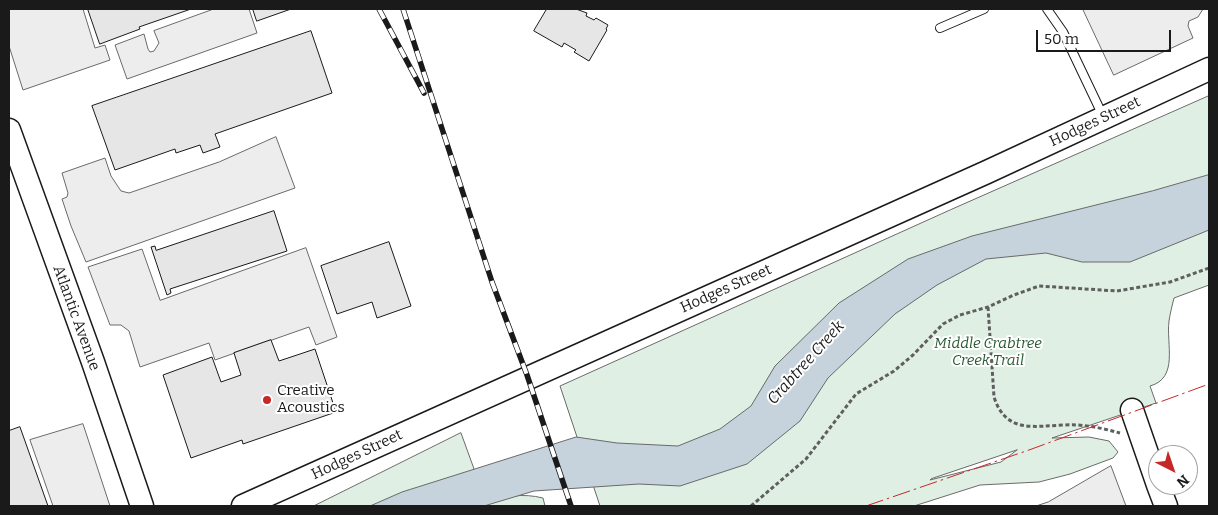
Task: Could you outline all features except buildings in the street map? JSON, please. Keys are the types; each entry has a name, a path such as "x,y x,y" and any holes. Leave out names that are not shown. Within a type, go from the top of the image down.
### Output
{"street":[{"name":"Hodges Street","path":"243,506 987,172 1209,69"},
{"name":"Atlantic Avenue","path":"9,130 93,362 142,506"},
{"path":"1132,410 1148,457"}],"lane":[{"path":"940,28 984,9"},
{"path":"1047,9 1063,32 1104,118"}],"path":[{"path":"751,506 806,459 856,394 894,371 913,355 943,324 960,315 988,307 1014,294 1039,286 1117,291 1170,282 1209,268"},
{"path":"988,307 994,397 998,410 1006,420 1039,427 1066,425 1102,428 1122,433 1143,443"}],"green space":[{"name":"Middle Crabtree Creek Trail","path":"1209,96 1209,285 1174,298 1169,321 1168,368 1165,376 1159,382 1150,386 1156,403 1052,438 1089,437 1109,441 1118,452 1113,458 1070,474 1039,482 980,485 914,506 600,506 560,386 950,210","holes":["1017,450 1001,462 930,480"]},
{"path":"461,433 486,502 521,495 543,498 545,506 314,506"}],"shaded area":[{"path":"9,9 83,9 95,48 105,45 110,60 23,90 9,46"},
{"path":"214,9 249,9 257,33 127,79 115,45 144,34 148,49 150,52 154,51 159,43 154,31"},
{"path":"1083,9 1203,9 1198,17 1189,21 1188,26 1193,38 1114,75"},
{"path":"276,137 295,188 86,262 62,199 67,197 68,193 62,173 105,158 111,176 121,191 129,193 219,162"},
{"path":"306,248 337,337 316,345 309,327 215,360 209,343 140,367 129,331 121,325 110,325 88,267 142,249 160,300"},
{"path":"83,424 110,506 53,506 30,440"},
{"path":"1111,466 1126,506 1036,506 1048,502"}],"water":[{"name":"Crabtree Creek","path":"1209,175 1209,230 1130,262 1082,262 1046,253 986,259 937,285 895,314 828,378 800,421 747,464 680,486 639,484 534,491 484,506 370,506 402,492 576,437 617,443 678,446 720,429 751,406 775,366 839,303 908,259 972,236"}],"railway":[{"path":"379,9 424,93"},
{"path":"403,9 492,282 527,375 571,506"}],"power":[{"path":"866,506 1029,450 1209,384"}],"place":[{"name":"Creative Acoustics","path":"267,400"}]}
